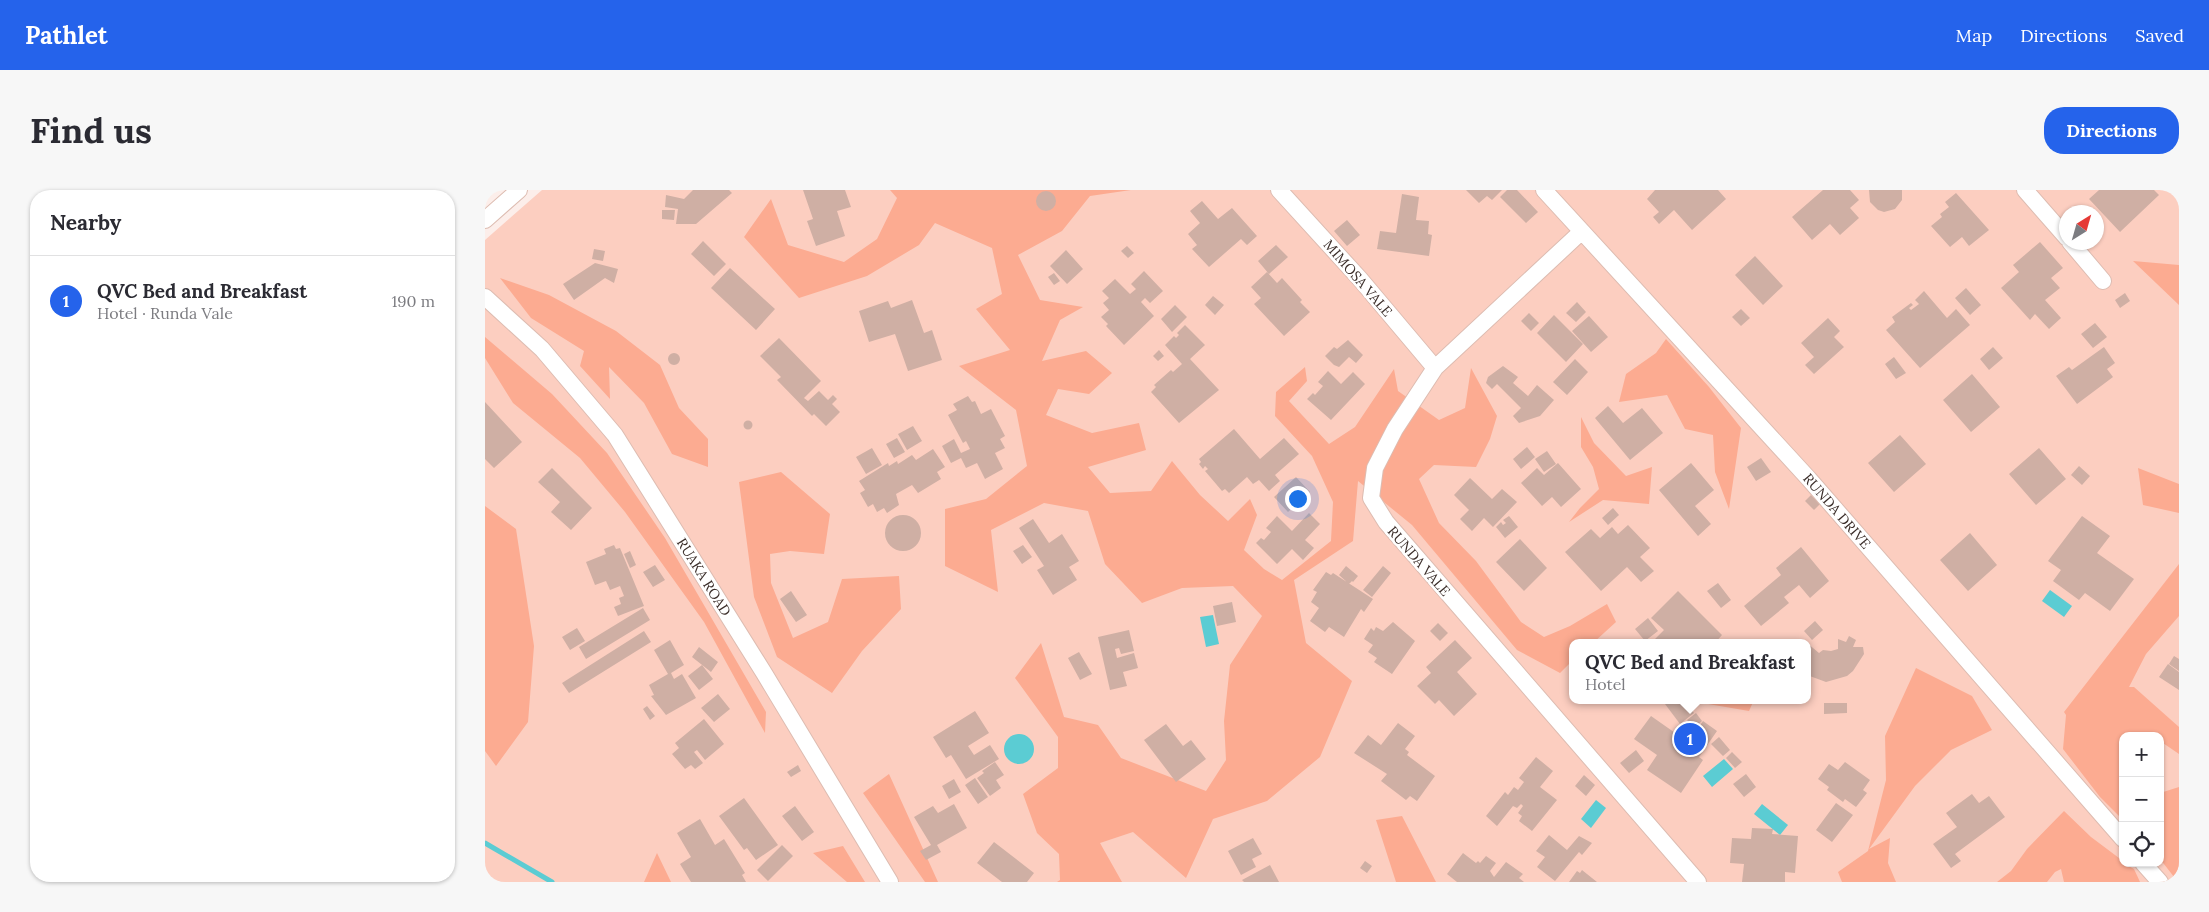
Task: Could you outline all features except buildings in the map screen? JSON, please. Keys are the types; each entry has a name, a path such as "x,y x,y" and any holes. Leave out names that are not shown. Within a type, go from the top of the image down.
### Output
{"street":[{"path":"485,220 519,190"},
{"name":"MIMOSA VALE","path":"1279,190 1360,279 1435,368"},
{"name":"RUNDA DRIVE","path":"1544,190 1809,479 2119,835"},
{"path":"2025,190 2059,229"},
{"name":"RUNDA VALE","path":"1581,232 1435,368 1395,429 1375,468 1371,498 1386,522 1698,882"},
{"path":"2077,250 2103,282"},
{"name":"RUAKA ROAD","path":"485,297 542,349 615,435 764,673 890,882"},
{"path":"2147,867 2160,882"}],"shaded area":[{"path":"542,190 2179,190 2179,882 485,882 485,240"},
{"path":"890,190 1131,190 1090,196 1062,231 1018,255 1040,300 1083,307 1060,320 1042,361 1086,351 1112,373 1089,394 1058,389 1046,415 1092,433 1139,423 1146,450 1088,467 1110,493 1151,491 1172,461 1200,495 1228,521 1250,499 1257,515 1244,550 1264,569 1282,580 1331,541 1333,502 1312,456 1275,416 1276,392 1305,367 1307,381 1289,401 1329,444 1355,427 1394,369 1398,391 1439,420 1465,408 1471,368 1497,416 1490,439 1476,467 1434,465 1419,479 1439,523 1476,561 1521,622 1544,637 1570,626 1607,604 1616,622 1597,639 1569,639 1569,664 1560,673 1517,650 1412,525 1358,481 1353,541 1294,580 1306,643 1352,681 1320,757 1267,801 1213,819 1186,878 1133,832 1100,843 1122,882 1057,882 1060,880 1059,854 1037,833 1023,794 1058,768 1058,737 1015,678 1041,643 1064,717 1098,725 1121,758 1206,791 1226,760 1224,721 1230,665 1262,616 1233,586 1182,588 1142,603 1105,564 1088,511 1044,503 991,530 998,592 945,566 945,509 986,499 1027,466 1016,410 959,366 1010,350 976,309 1002,294 992,248 935,223 919,245 867,276 799,298 744,237 771,199 788,245 844,262 877,239 897,198"},
{"path":"2133,261 2179,265 2179,305"},
{"path":"500,278 549,295 616,331 660,365 679,408 708,439 708,467 672,454 644,403 609,367 610,399 580,366 584,351 531,318"},
{"path":"485,337 552,394 607,453 665,538 766,712 765,733 704,622 625,512 580,458 513,403 485,358"},
{"path":"1666,339 1709,387 1741,428 1729,509 1715,472 1713,435 1685,429 1667,395 1619,402 1626,374 1656,353"},
{"path":"1581,417 1594,443 1626,476 1652,467 1649,504 1603,500 1569,522 1599,489 1593,467 1581,447"},
{"path":"2138,468 2179,484 2179,513 2143,505"},
{"path":"781,472 830,514 824,554 790,551 770,554 771,583 793,638 828,622 842,579 899,576 901,609 862,651 832,693 777,657 754,597 739,482"},
{"path":"485,506 516,529 534,646 528,722 496,766 485,751"},
{"path":"2179,564 2179,616 2146,654 2129,687 2134,687 2179,727 2179,754 2164,744 2164,732 2119,732 2119,816 2100,797 2063,749 2066,715 2064,712"},
{"path":"1916,668 1972,696 1992,730 1951,750 1915,786 1869,849 1890,838 1888,863 1896,882 1842,882 1838,872 1868,851 1886,780 1885,736"},
{"path":"1708,704 1752,704 1749,711"},
{"path":"889,774 938,882 925,882 863,793"},
{"path":"2179,787 2179,882 2164,864 2164,792"},
{"path":"2064,811 2091,837 2119,858 2119,867 2134,869 2140,882 2064,882 2061,869 2055,872 2047,882 1997,882 2011,871 2027,849"},
{"path":"1402,816 1436,882 1396,882 1376,820"},
{"path":"843,846 865,882 847,882 813,853"},
{"path":"657,853 671,882 644,882"}],"water":[{"path":"2050,590 2072,606 2064,617 2042,601"},
{"path":"1213,615 1219,644 1206,647 1200,617"},
{"path":"1019,734 1030,738 1034,749 1030,760 1019,764 1008,760 1004,749 1008,738"},
{"path":"1724,759 1733,769 1712,787 1703,776"},
{"path":"1596,800 1606,808 1591,828 1581,819"},
{"path":"1762,804 1788,825 1780,835 1754,814"}],"waterway":[{"path":"485,843 552,882"}],"place":[{"name":"QVC Bed and Breakfast","path":"1690,739"}]}
